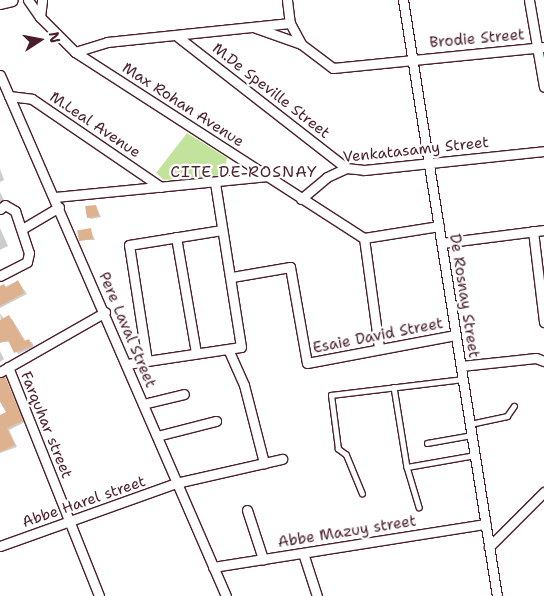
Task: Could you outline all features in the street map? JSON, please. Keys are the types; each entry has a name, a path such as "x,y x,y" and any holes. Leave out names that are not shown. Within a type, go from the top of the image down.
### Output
{"main road":[{"path":"0,3 12,0"}],"street":[{"name":"Max Rohan Avenue","path":"28,0 40,17 75,52 268,176 300,200 364,238"},
{"path":"40,17 42,0"},
{"path":"287,0 290,23 302,46"},
{"name":"De Rosnay Street","path":"404,0 497,596"},
{"path":"529,0 541,47 544,87"},
{"path":"75,52 107,42 178,37 290,23"},
{"name":"Brodie Street","path":"254,27 302,46 334,68 541,47"},
{"name":"M.De Speville Street","path":"178,37 346,168"},
{"name":"Pere Laval Street","path":"0,76 59,206 226,596"},
{"name":"M.Leal Avenue","path":"9,96 32,99 161,187"},
{"name":"Venkatasamy Street","path":"300,200 327,177 346,168 364,170 544,151"},
{"path":"55,198 215,183 268,176"},
{"path":"127,364 242,348 232,277 215,183"},
{"path":"0,209 5,205 15,211 29,249 28,260 0,276"},
{"path":"22,229 59,206"},
{"path":"379,348 364,238 439,226"},
{"path":"147,361 129,244 222,230"},
{"path":"442,242 544,230"},
{"path":"533,231 544,322"},
{"path":"176,237 196,353"},
{"name":"Esaie David Street","path":"232,277 290,267 307,363 455,335"},
{"path":"4,369 105,312"},
{"path":"228,349 244,385 264,463"},
{"path":"461,366 536,358 544,362"},
{"name":"Farquhar street","path":"4,369 100,596"},
{"path":"143,404 184,394"},
{"path":"157,436 216,421"},
{"name":"Abbe Harel street","path":"0,546 176,483 282,460"},
{"path":"489,547 544,492"},
{"path":"247,510 263,559"},
{"name":"Abbe Mazuy street","path":"213,566 486,524"},
{"path":"304,552 316,596"}],"lane":[{"path":"362,494 346,455 338,449 331,395 463,379"},
{"path":"394,388 407,467 419,507"},
{"path":"470,424 507,416 514,406"},
{"path":"427,443 472,435"},
{"path":"407,467 475,455"}],"green space":[{"path":"187,133 227,158 224,175 164,180 156,173"}],"building":[{"path":"96,205 99,216 87,218 85,206"},
{"path":"91,228 93,239 79,241 77,230"},
{"path":"18,280 24,293 0,306 0,286 4,284 6,288"},
{"path":"9,315 24,341 29,339 32,346 14,353 8,340 0,343 0,320"},
{"path":"5,376 23,421 7,428 15,445 0,452 0,415 6,412 0,401 0,378"}],"district":[{"name":"CITE DE ROSNAY","path":"244,172"}]}
